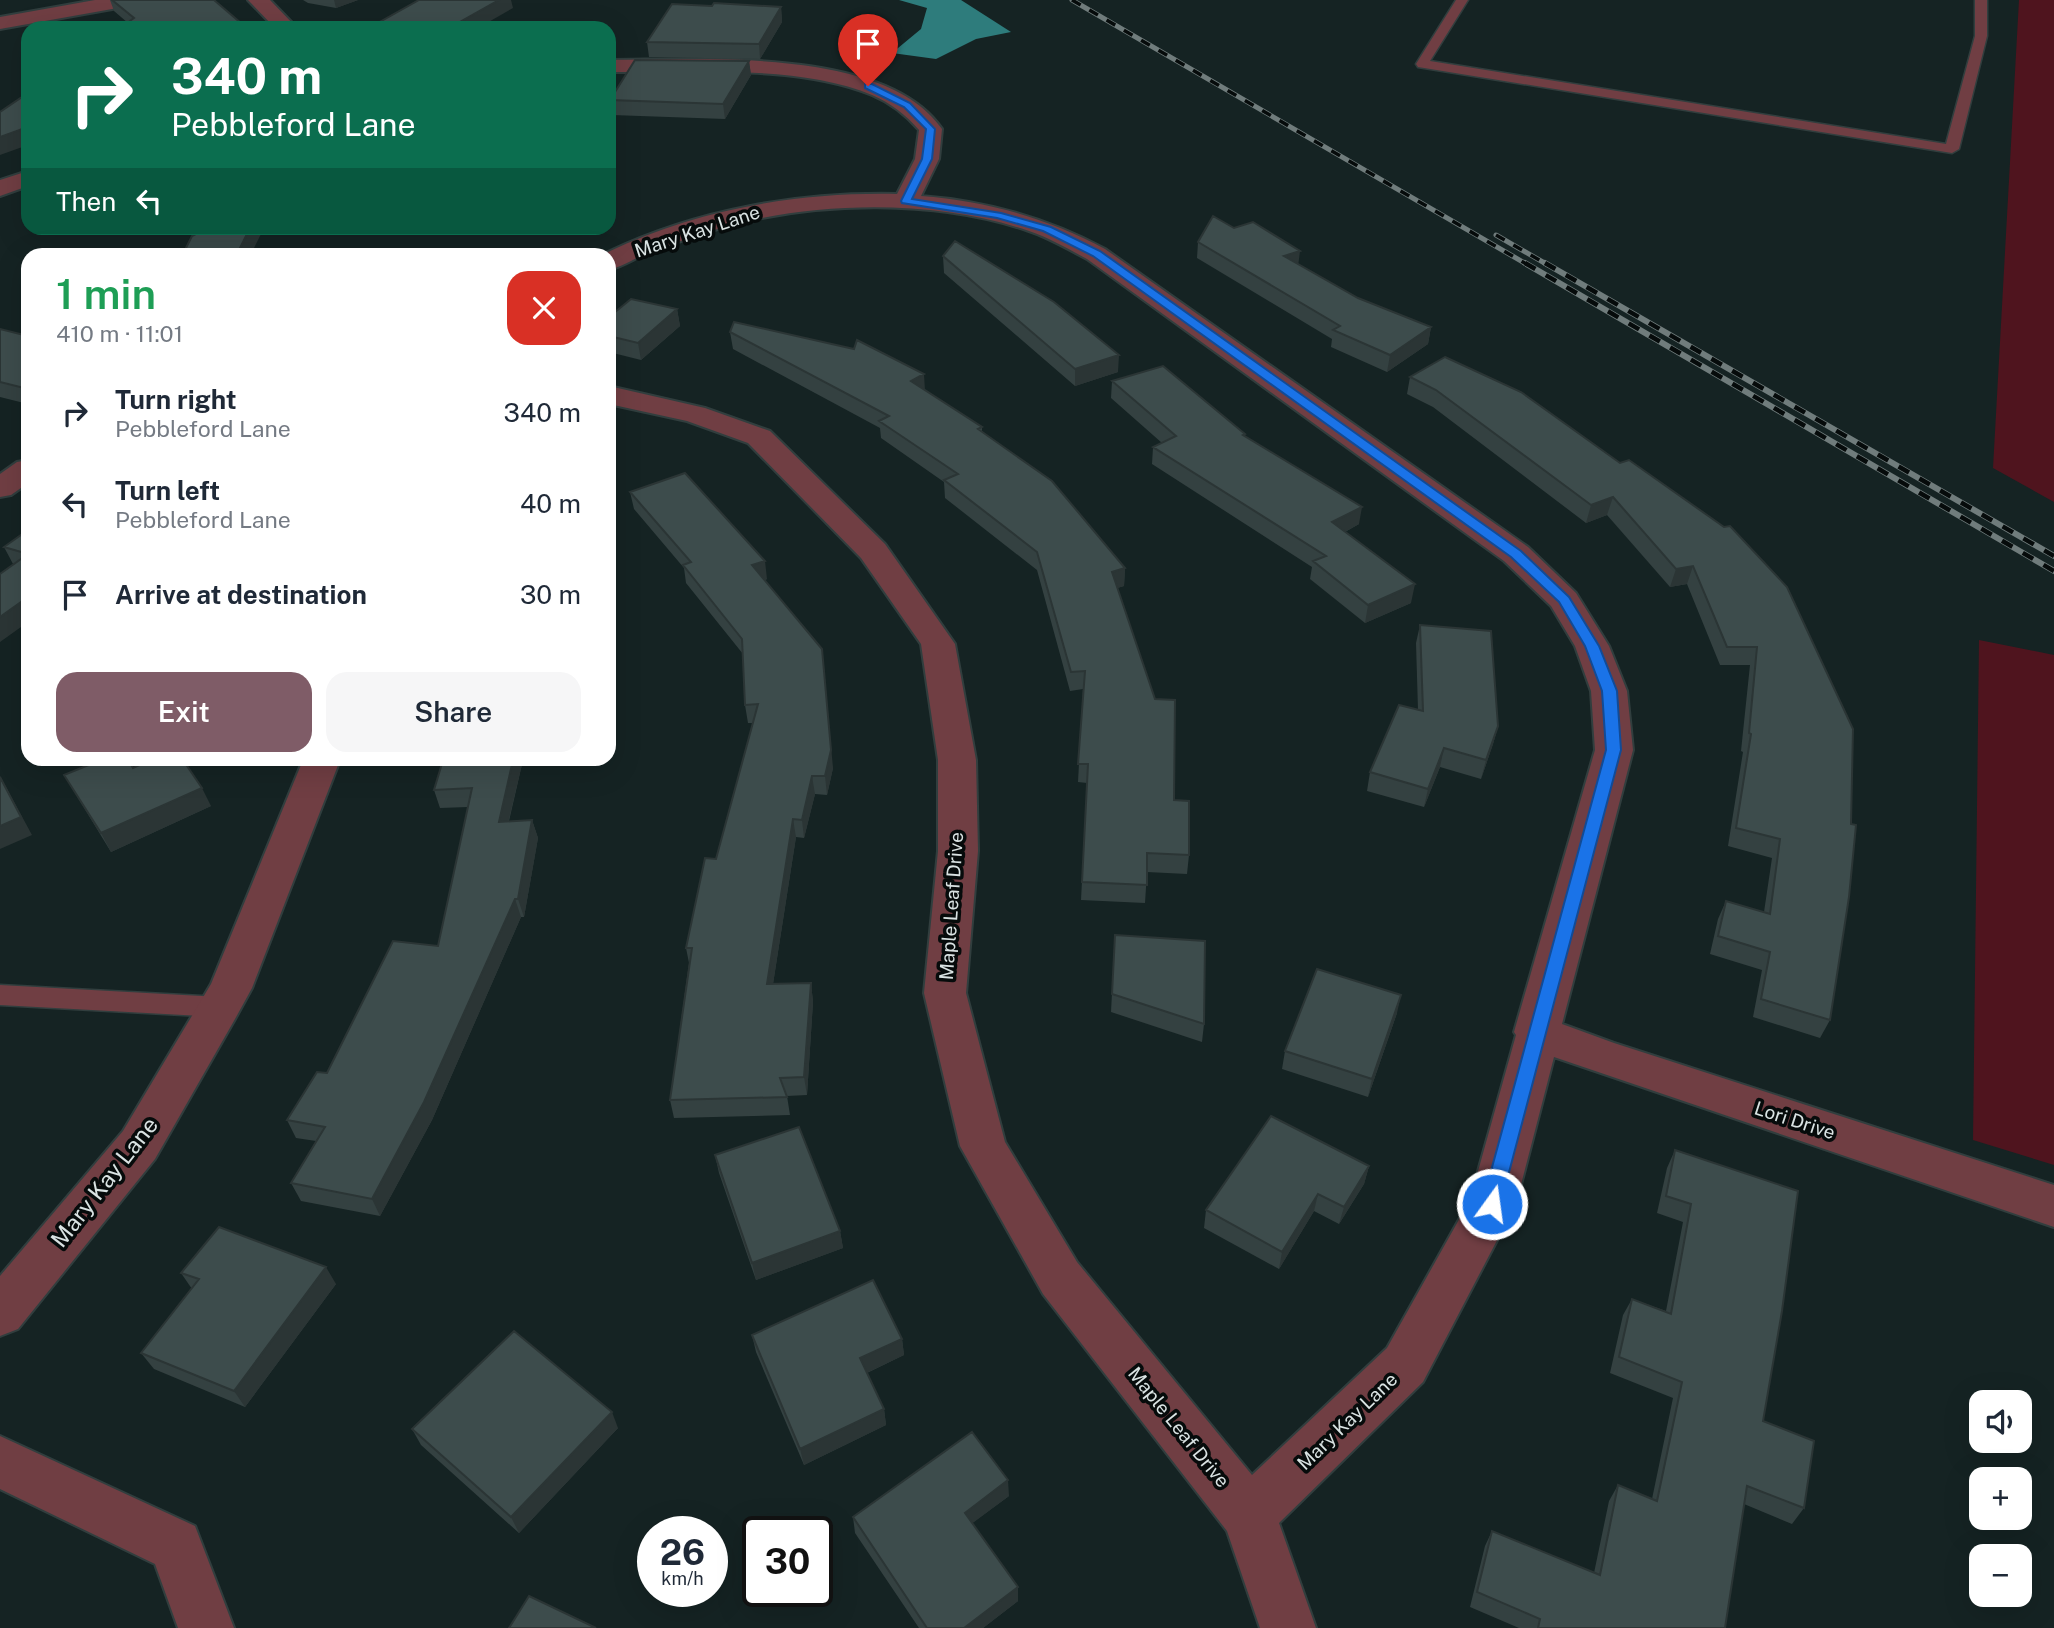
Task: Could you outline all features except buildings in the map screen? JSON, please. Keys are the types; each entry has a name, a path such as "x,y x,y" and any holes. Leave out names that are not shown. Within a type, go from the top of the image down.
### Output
{"street":[{"path":"0,23 54,7 129,0"},
{"path":"258,0 279,21"},
{"path":"616,65 767,69 823,74 868,86 907,105 931,129 927,159 906,201"},
{"path":"0,189 21,181"},
{"name":"Mary Kay Lane","path":"616,259 699,226 768,208 832,201 906,201 998,215 1047,229 1096,254 1516,554 1564,600 1592,646 1609,691 1614,750 1536,1032 1492,1204 1405,1365 1250,1515"},
{"name":"Maple Leaf Drive","path":"616,397 695,414 758,437 873,551 938,644 957,760 958,851 945,993 984,1146 1060,1279 1250,1515 1287,1628"},
{"path":"0,461 21,467"},
{"path":"0,488 21,474"},
{"name":"Mary Kay Lane","path":"0,1313 139,1145 220,1007 231,988 319,766"},
{"name":"Lori Drive","path":"1536,1032 1602,1057 2054,1206"},
{"path":"0,1462 176,1545 206,1628"}],"lane":[{"path":"1462,0 1422,64 1952,149 1981,36 1981,0"},
{"path":"0,995 220,1007"}],"shaded area":[{"path":"2019,0 2054,0 2054,502 1993,468"},
{"path":"1979,640 2054,655 2054,1165 1973,1140"}],"water":[{"path":"899,0 961,0 1011,32 976,39 936,59 892,53 921,29 927,8"}],"railway":[{"path":"1072,0 1528,265"},
{"path":"1496,235 1548,265"},
{"path":"1525,263 2054,571"},
{"path":"1545,263 2054,556"}],"route":[{"path":"868,86 907,105 931,129 927,159 906,201 998,215 1047,229 1096,254 1516,554 1564,600 1592,646 1609,691 1614,750 1536,1032 1492,1204"}]}
